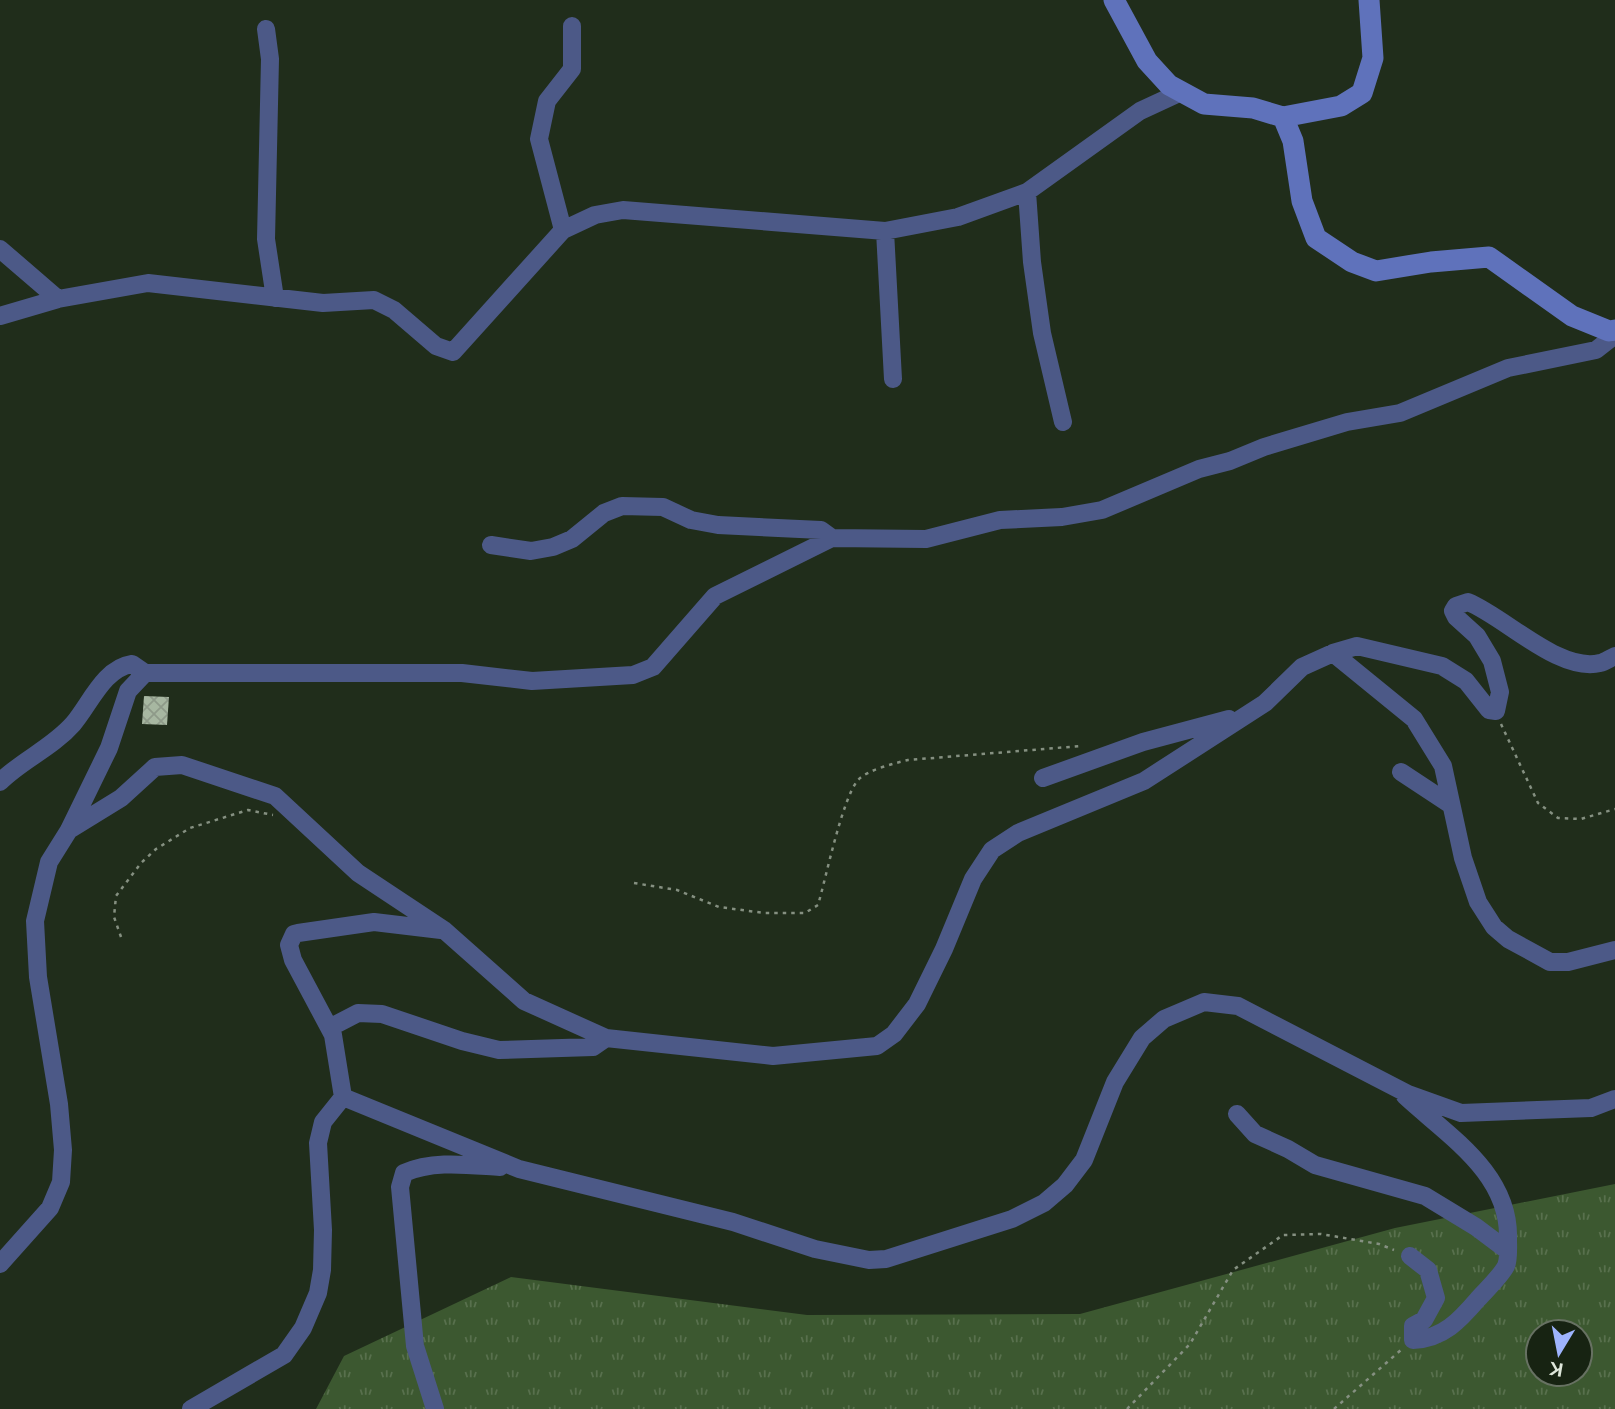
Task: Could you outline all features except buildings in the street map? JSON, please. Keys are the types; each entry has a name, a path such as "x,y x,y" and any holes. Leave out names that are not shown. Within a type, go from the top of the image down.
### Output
{"street":[{"path":"1114,0 1147,61 1169,86 1204,104 1253,108 1283,117 1341,106 1362,93 1373,58 1369,0"},
{"path":"563,230 539,139 547,102 572,69 572,26"},
{"path":"266,29 270,59 266,239 275,298"},
{"path":"0,316 58,299 148,283 323,303 374,300 394,310 436,346 453,352 563,230 596,215 624,210 885,231 958,217 1027,192 1140,111 1181,92"},
{"path":"1283,117 1293,141 1301,201 1316,237 1352,262 1376,271 1431,262 1489,257 1572,316 1609,331 1615,330"},
{"path":"1027,192 1031,262 1042,333 1063,422"},
{"path":"885,231 893,379"},
{"path":"0,249 58,299"},
{"path":"0,782 10,772 44,751 73,724 94,694 121,666 132,664 145,673 462,673 532,681 633,675 653,667 715,596 832,538 926,539 1000,520 1062,517 1102,510 1199,469 1230,461 1264,447 1347,422 1400,413 1508,368 1596,350 1615,335"},
{"path":"491,545 531,551 553,547 572,539 604,513 622,506 643,505 663,507 691,520 705,523 821,530 832,538"},
{"path":"69,830 121,798 155,766 181,765 275,796 358,873 444,930 524,1000 606,1038 773,1056 877,1046 894,1034 917,1004 944,949 973,879 992,850 1018,833 1144,781 1265,704 1302,667 1357,646 1442,666 1466,681 1489,710 1496,711 1500,692 1492,661 1477,636 1453,611 1468,602 1486,610 1550,652 1573,662 1598,663 1615,656"},
{"path":"1333,653 1414,719 1443,766 1463,858 1478,902 1494,927 1508,939 1550,962 1568,962 1615,950"},
{"path":"0,1264 50,1208 61,1182 63,1150 59,1104 38,977 35,921 49,862 69,830 108,748 128,691 145,673"},
{"path":"1043,778 1143,742 1246,715"},
{"path":"1401,772 1451,805"},
{"path":"332,1035 293,960 289,945 294,934 373,922 444,930"},
{"path":"343,1097 514,1167 733,1222 816,1249 870,1260 886,1259 1012,1219 1044,1203 1065,1185 1084,1160 1115,1082 1142,1038 1164,1019 1204,1002 1238,1006 1394,1086 1461,1113 1591,1108 1615,1099"},
{"path":"191,1409 284,1355 303,1328 318,1293 322,1270 323,1230 318,1143 323,1122 343,1097 331,1027 358,1013 382,1014 499,1050 593,1047 606,1038"},
{"path":"1394,1086 1462,1143 1484,1169 1503,1204 1508,1231 1507,1265 1457,1324 1426,1340 1413,1340 1413,1326 1424,1320 1436,1298 1428,1270 1410,1256"},
{"path":"1237,1114 1255,1134 1315,1165 1425,1196 1476,1227 1508,1251"},
{"path":"435,1409 415,1346 400,1187 404,1173 415,1168 439,1164 514,1167"}],"path":[{"path":"1496,711 1538,803 1558,818 1581,819 1615,809"},
{"path":"634,883 677,890 719,907 764,913 805,913 818,905 847,804 859,779 890,764 908,761 1089,746"},
{"path":"121,937 114,916 116,896 141,863 156,849 190,828 248,810 300,821"},
{"path":"1127,1409 1190,1344 1233,1270 1283,1235 1321,1234 1379,1244 1410,1256"},
{"path":"1334,1409 1413,1340"}],"green space":[{"path":"1615,1184 1615,1409 316,1409 344,1356 511,1277 807,1315 1080,1314 1395,1228"}]}
